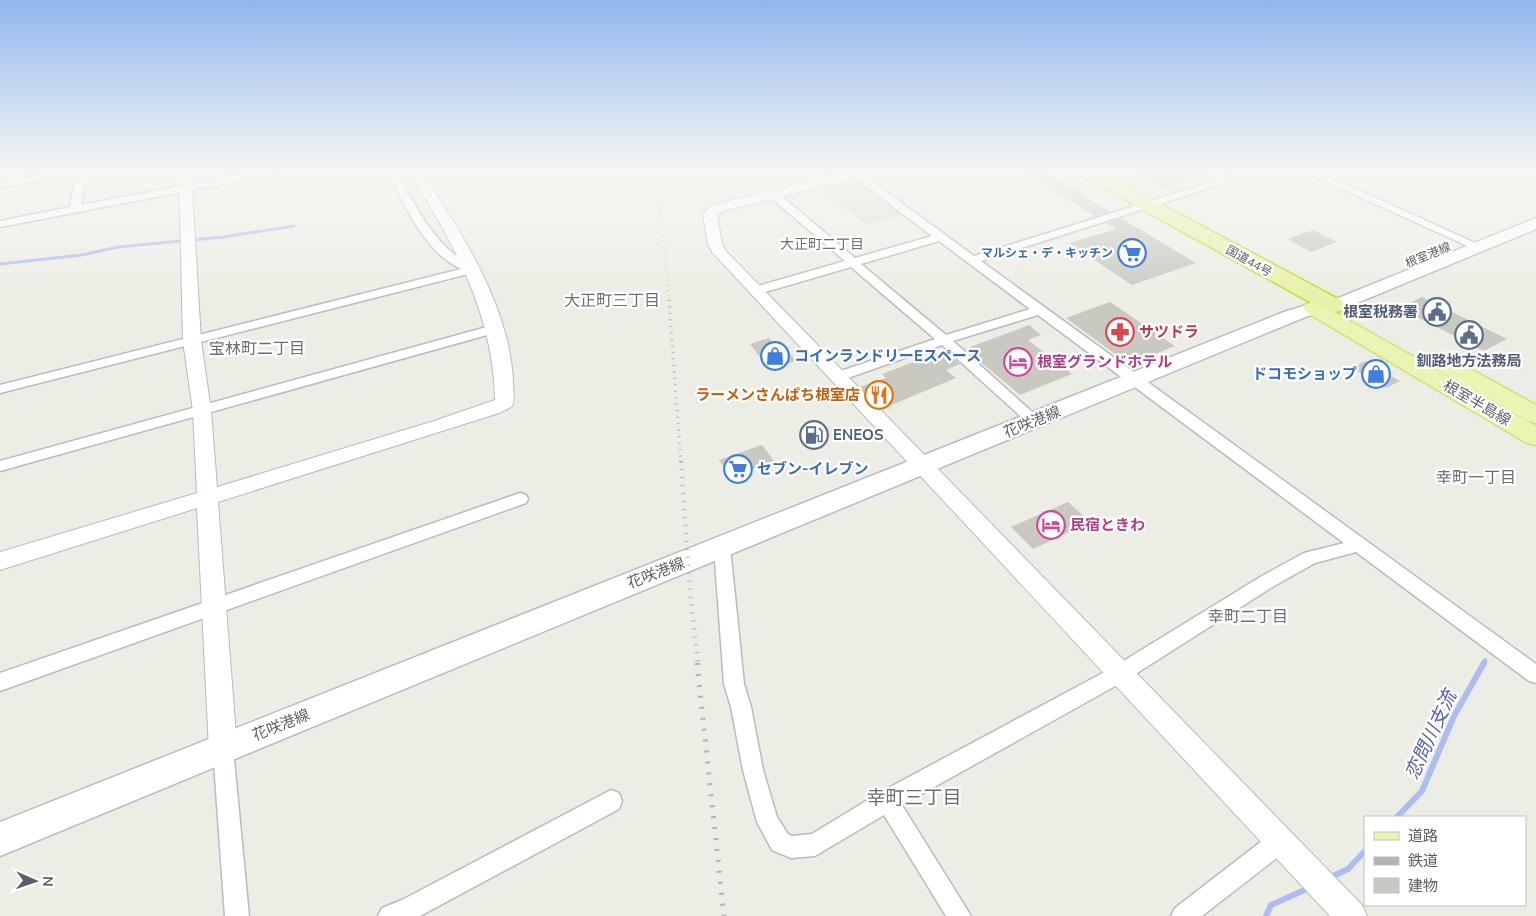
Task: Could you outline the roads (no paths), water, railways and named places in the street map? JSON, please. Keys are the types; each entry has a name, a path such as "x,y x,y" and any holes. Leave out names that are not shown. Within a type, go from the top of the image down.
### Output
{"highway":[{"name":"国道44号","path":"1155,214 1322,304"}],"main road":[{"name":"根室港線","path":"1322,304 1471,243 1530,214"},
{"name":"根室港線","path":"1471,243 1536,223"},
{"name":"花咲港線","path":"0,839 1322,304"},
{"name":"根室半島線","path":"1322,304 1536,415"},
{"name":"根室半島線","path":"1322,304 1536,437"}],"street":[{"path":"0,224 55,214"},
{"path":"186,214 192,341 202,411 223,749 237,916"},
{"path":"417,214 443,252 460,266 472,270"},
{"path":"0,561 441,426 492,409 504,403 502,368 494,329 472,270 441,214"},
{"path":"710,214 715,244 719,252 1351,916"},
{"path":"797,214 944,340 1034,421"},
{"path":"911,214 1536,675"},
{"path":"972,260 1121,214"},
{"path":"1405,214 1471,243"},
{"path":"756,291 941,237"},
{"path":"0,389 472,270"},
{"path":"837,377 944,340 1040,310"},
{"path":"0,466 494,329"},
{"path":"0,682 214,605 520,499"},
{"path":"722,547 734,684 741,707 753,770 768,822 780,842 790,847 815,845 887,801 1119,674 1268,581 1302,562 1310,558 1359,545"},
{"path":"390,916 407,910 611,801"},
{"path":"887,801 959,916"},
{"path":"1183,916 1279,842"}],"waterway":[{"path":"0,264 82,255 118,247 223,237 294,226"},
{"name":"恋問川支流","path":"1398,816 1422,791 1454,716 1484,663"},
{"name":"恋問川支流","path":"1329,878 1348,869 1364,852"},
{"name":"恋問川支流","path":"1266,916 1271,905 1309,888"}],"railway":[{"path":"661,214 669,301"},
{"path":"669,300 681,463"},
{"path":"681,461 690,593 698,664"},
{"path":"697,663 724,916"}],"place":[{"name":"マルシェ・デ・キッチン","path":"1132,253"},
{"name":"根室税務署","path":"1437,312"},
{"name":"サツドラ","path":"1120,332"},
{"name":"釧路地方法務局","path":"1469,335"},
{"name":"コインランドリーEスペース","path":"775,356"},
{"name":"根室グランドホテル","path":"1018,362"},
{"name":"ドコモショップ","path":"1376,374"},
{"name":"ラーメンさんぱち根室店","path":"879,395"},
{"name":"ENEOS","path":"814,435"},
{"name":"セブン-イレブン","path":"738,469"},
{"name":"民宿ときわ","path":"1051,525"}],"district":[{"name":"大正町二丁目","path":"822,244"},
{"name":"大正町三丁目","path":"612,301"},
{"name":"宝林町二丁目","path":"257,349"},
{"name":"幸町一丁目","path":"1476,478"},
{"name":"幸町二丁目","path":"1248,617"},
{"name":"幸町三丁目","path":"914,798"}]}
